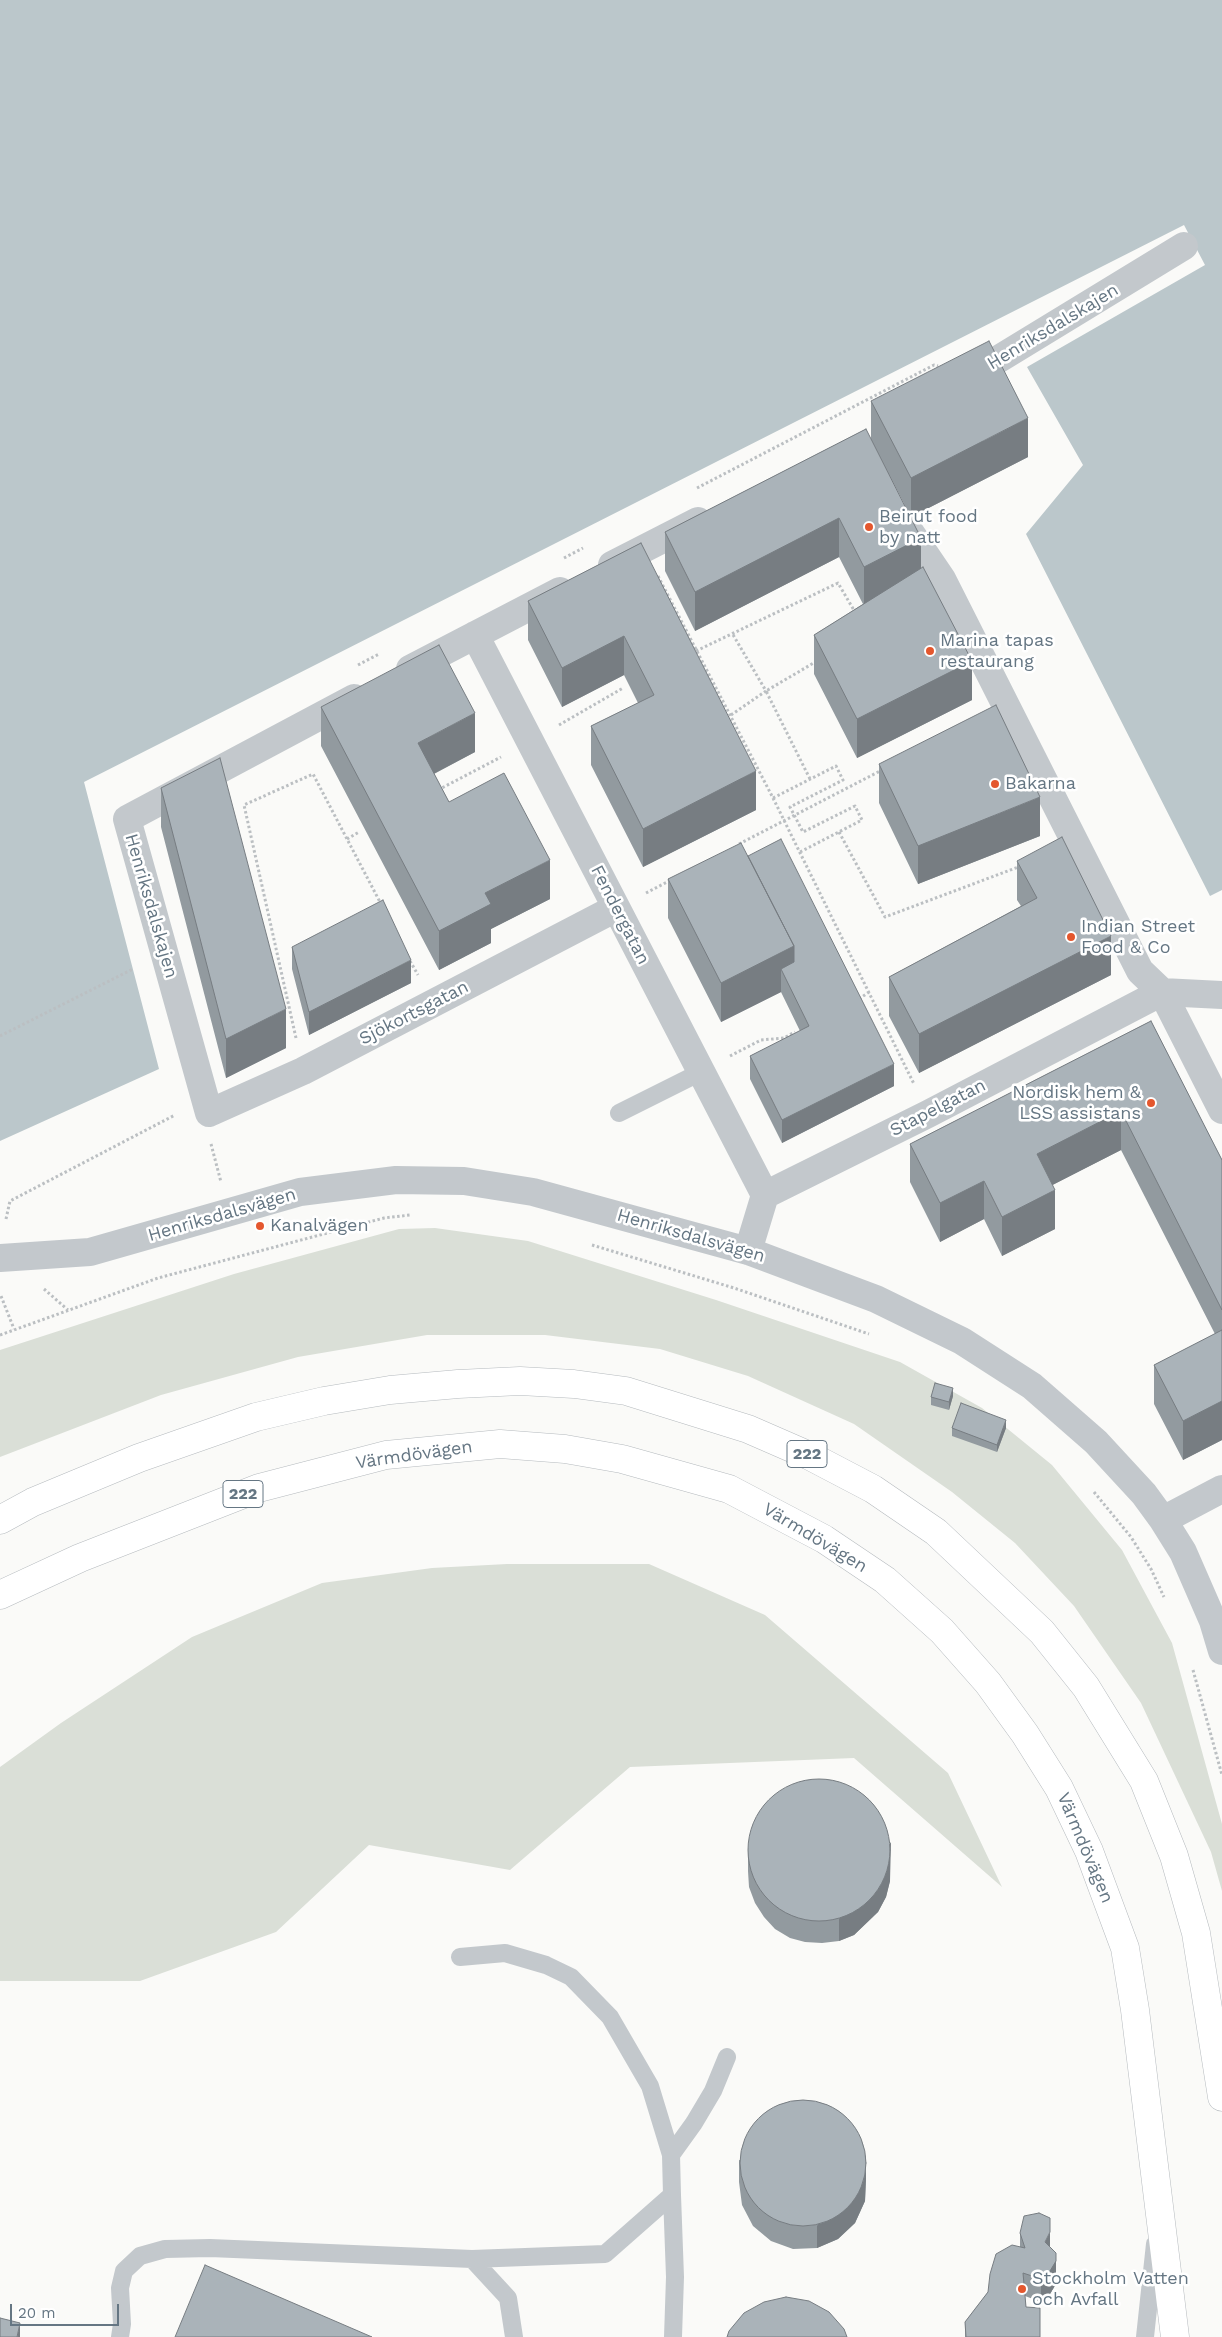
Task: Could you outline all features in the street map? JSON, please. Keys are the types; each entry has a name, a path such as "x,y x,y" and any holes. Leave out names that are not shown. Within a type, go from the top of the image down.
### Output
{"main road":[{"name":"222","path":"0,1520 33,1502 139,1458 256,1417 324,1401 390,1390 458,1384 520,1381 574,1384 626,1391 748,1428 810,1456 873,1489 936,1532 1042,1632 1086,1687 1144,1781 1174,1856 1196,1933 1222,2097"},
{"name":"Värmdövägen","path":"0,1595 80,1558 259,1488 386,1455 500,1444 565,1450 622,1459 729,1489 824,1538 885,1580 942,1632 988,1683 1025,1734 1059,1788 1089,1851 1125,1948 1160,2201 1175,2337"},
{"path":"0,1507 33,1502"}],"street":[{"name":"Henriksdalskajen","path":"944,391 1184,246"},
{"path":"890,498 904,524 942,579 1140,971 1162,992 1222,1110"},
{"name":"Henriksdalskajen","path":"209,1112 127,819 475,634 590,577 716,511"},
{"name":"Fendergatan","path":"475,634 765,1195"},
{"name":"Sjökortsgatan","path":"209,1112 303,1071 616,908"},
{"path":"1162,992 1222,995"},
{"name":"Stapelgatan","path":"765,1195 920,1118 1162,992"},
{"name":"Henriksdalsvägen","path":"0,1258 90,1252 300,1192 396,1180 464,1181 533,1192 748,1251 876,1299 970,1346 1032,1386 1096,1442 1144,1494 1163,1520 1183,1552 1213,1621 1222,1651"},
{"path":"748,1251 765,1195"},
{"path":"1163,1520 1222,1489"}],"lane":[{"path":"619,1113 701,1072"},
{"path":"460,1957 505,1953 546,1965 571,1976 610,2017 650,2086 671,2154 675,2277 673,2337"},
{"path":"671,2154 694,2124 713,2091 727,2056"},
{"path":"120,2337 122,2324 120,2288 124,2271 140,2256 165,2249 210,2248 472,2259 604,2254 672,2195"},
{"path":"1145,2337 1160,2201"},
{"path":"472,2259 508,2298 514,2337"}],"path":[{"path":"657,574 774,798 911,1080"},
{"path":"690,654 838,583 856,614"},
{"path":"732,633 766,691 810,779"},
{"path":"730,715 766,691 824,657"},
{"path":"554,728 622,688"},
{"path":"435,792 508,754"},
{"path":"774,798 836,766 843,780 790,808 803,832 855,806 862,820 800,852"},
{"path":"732,848 882,770"},
{"path":"292,1024 244,805 313,774 383,908"},
{"path":"347,839 359,832"},
{"path":"839,832 885,917 1026,864"},
{"path":"616,908 678,876"},
{"path":"406,952 432,1004"},
{"path":"0,1036 133,969"},
{"path":"857,1000 869,992"},
{"path":"701,1072 760,1040 784,1038 795,1032"},
{"path":"6,1219 10,1201 181,1112 209,1112"},
{"path":"212,1147 221,1182"},
{"path":"0,1335 158,1278 384,1218 411,1215"},
{"path":"591,1244 734,1288 872,1336"},
{"path":"1,1296 14,1329"},
{"path":"1093,1490 1131,1537 1151,1569 1167,1604"},
{"path":"1191,1664 1200,1689 1222,1775"}],"shaded area":[{"path":"0,0 1222,0 1222,890 1210,896 1026,534 1083,465 1027,367 1205,265 1184,225 84,782 159,1069 0,1141"},
{"path":"435,1228 528,1241 716,1300 900,1362 982,1408 1052,1465 1122,1550 1172,1643 1222,1824 1222,1891 1211,1852 1141,1703 1074,1606 1015,1543 952,1492 854,1424 748,1376 660,1349 545,1335 427,1335 298,1357 161,1395 0,1457 0,1350 234,1274 399,1229"},
{"path":"507,1564 649,1564 765,1615 948,1773 1002,1887 854,1758 630,1767 510,1870 369,1845 276,1932 140,1981 0,1981 0,1767 61,1723 192,1637 322,1583 432,1568"}],"building":[{"path":"989,341 1028,418 911,478 871,401"},
{"path":"866,429 921,538 864,567 839,518 695,592 665,532"},
{"path":"641,543 756,771 643,829 591,726 654,695 624,636 562,668 528,601"},
{"path":"923,567 972,661 857,719 814,635"},
{"path":"439,645 475,713 418,743 449,802 504,773 550,860 485,893 491,904 439,931 321,707"},
{"path":"996,705 1040,797 918,846 879,764"},
{"path":"220,758 286,1009 226,1039 161,788"},
{"path":"1062,837 1111,936 919,1034 889,977 1037,898 1017,861"},
{"path":"781,839 894,1064 782,1120 750,1056 809,1026 781,969 794,962 794,946 748,856"},
{"path":"741,843 794,946 721,983 668,879"},
{"path":"383,900 411,960 309,1012 292,947"},
{"path":"1151,1021 1222,1160 1222,1310 1121,1111 1037,1154 1055,1190 1002,1217 984,1181 940,1203 910,1144"},
{"path":"1222,1330 1222,1401 1183,1421 1154,1365"},
{"path":"935,1383 953,1388 949,1402 931,1397"},
{"path":"961,1403 1006,1420 997,1445 952,1428"},
{"path":"819,1779 833,1780 846,1784 869,1800 885,1823 889,1836 889,1864 885,1877 869,1900 846,1916 833,1920 819,1921 805,1920 792,1916 769,1900 753,1877 749,1864 748,1850 749,1836 753,1823 769,1800 792,1784 805,1780"},
{"path":"803,2100 827,2104 848,2118 862,2139 866,2163 862,2187 848,2208 827,2222 803,2226 779,2222 758,2208 744,2187 740,2163 744,2139 758,2118 779,2104"},
{"path":"1039,2213 1050,2218 1050,2232 1045,2242 1056,2253 1056,2261 1050,2271 1041,2279 1023,2273 1026,2307 1040,2308 1040,2337 966,2337 965,2322 988,2292 990,2274 996,2254 1012,2245 1025,2248 1020,2233 1024,2216"},
{"path":"205,2265 372,2337 175,2337"},
{"path":"786,2297 809,2301 829,2312 844,2329 847,2337 727,2337 729,2331 744,2313 764,2302"},
{"path":"0,2318 20,2323 17,2337 0,2337"}],"place":[{"name":"Beirut food by natt","path":"869,527"},
{"name":"Marina tapas restaurang","path":"930,651"},
{"name":"Bakarna","path":"995,784"},
{"name":"Indian Street Food & Co","path":"1071,937"},
{"name":"Nordisk hem & LSS assistans","path":"1151,1103"},
{"name":"Kanalvägen","path":"260,1226"},
{"name":"Stockholm Vatten och Avfall","path":"1022,2289"}]}
